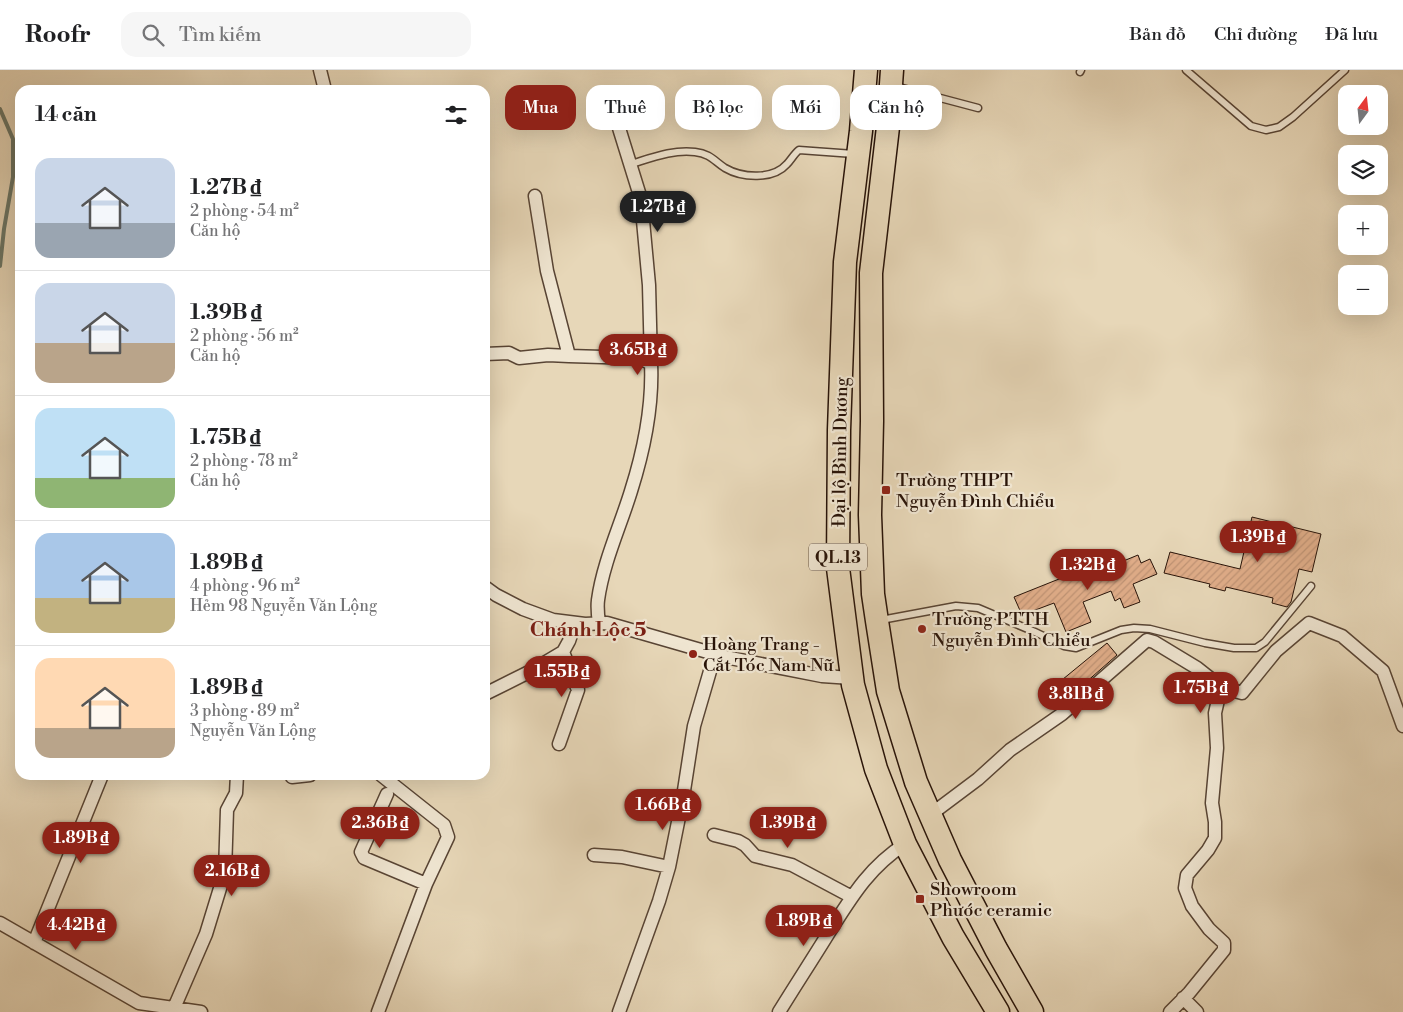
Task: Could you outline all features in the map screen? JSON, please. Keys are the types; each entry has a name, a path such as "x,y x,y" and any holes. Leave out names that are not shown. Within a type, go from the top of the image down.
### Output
{"highway":[{"name":"Đại lộ Bình Dương","path":"866,70 845,262 839,430 838,568 852,678 876,769 905,844 953,937 998,1012"},
{"name":"Đại lộ Bình Dương","path":"892,78 871,273 872,422 870,515 873,594 877,621 888,691 916,782 950,860 996,949 1032,1012"},
{"path":"905,844 933,823"}],"street":[{"path":"320,70 324,85"},
{"path":"598,623 598,602 604,572 632,490 646,429 652,381 649,285 641,199 620,130"},
{"path":"535,196 548,271 569,356"},
{"path":"490,354 509,353 519,358 548,355 636,358 651,363"},
{"path":"490,590 496,595 552,620 575,623 607,622 714,654 814,675 852,678"},
{"path":"490,692 563,652 575,623"},
{"path":"933,823 1010,750 1062,714 1147,640 1154,642 1182,659 1221,687 1242,692 1276,651 1310,623 1342,636 1383,671 1403,726"},
{"path":"559,744 578,690 563,652"},
{"path":"619,1012 659,901 669,867 683,797 694,726 714,654"},
{"path":"1170,1012 1224,950 1224,943 1209,929 1192,906 1185,888 1187,875 1208,850 1215,838 1212,803 1217,748 1215,713 1221,687"},
{"path":"34,943 100,780"},
{"path":"174,1008 206,934 225,872 227,810 236,793 236,780"},
{"path":"378,1012 426,884 448,837 444,825 387,780"},
{"path":"387,794 361,852 362,855 364,858 426,884"},
{"path":"714,835 738,840 756,856 792,864 852,897"},
{"path":"778,1012 871,870 905,844"},
{"path":"594,855 622,857 669,867"},
{"path":"0,922 138,1008 174,1008 202,1012"},
{"path":"1184,998 1197,1012"}],"lane":[{"path":"1186,70 1251,126 1266,130 1279,128 1345,70"},
{"path":"892,78 978,108"},
{"path":"631,164 664,154 695,152 711,156 725,168 740,174 758,175 774,174 787,165 792,156 799,150 858,154"},
{"path":"877,621 956,606 978,608 1064,646 1076,648 1121,630 1134,628 1150,629 1220,647 1244,649 1256,648 1265,642 1311,586"}],"building":[{"path":"1252,517 1321,534 1312,572 1299,569 1291,602 1287,607 1272,603 1273,598 1226,587 1225,591 1209,587 1210,584 1164,573 1170,552 1240,569"},
{"path":"1138,555 1141,563 1150,559 1157,574 1133,584 1140,602 1124,608 1120,598 1115,601 1111,591 1083,602 1091,622 1066,632 1054,603 1022,615 1014,597 1084,569 1087,576"},
{"path":"1107,643 1117,655 1068,698 1057,684"}],"waterway":[{"path":"0,109 13,139 13,177 0,266"}],"place":[{"name":"Trường THPT Nguyễn Đình Chiểu","path":"886,490"},
{"name":"Trường PTTH Nguyễn Đình Chiểu","path":"922,629"},
{"name":"Hoàng Trang - Cắt Tóc Nam Nữ","path":"693,654"},
{"name":"Showroom Phước ceramic","path":"920,899"}],"district":[{"name":"Chánh Lộc 5","path":"588,629"}]}
